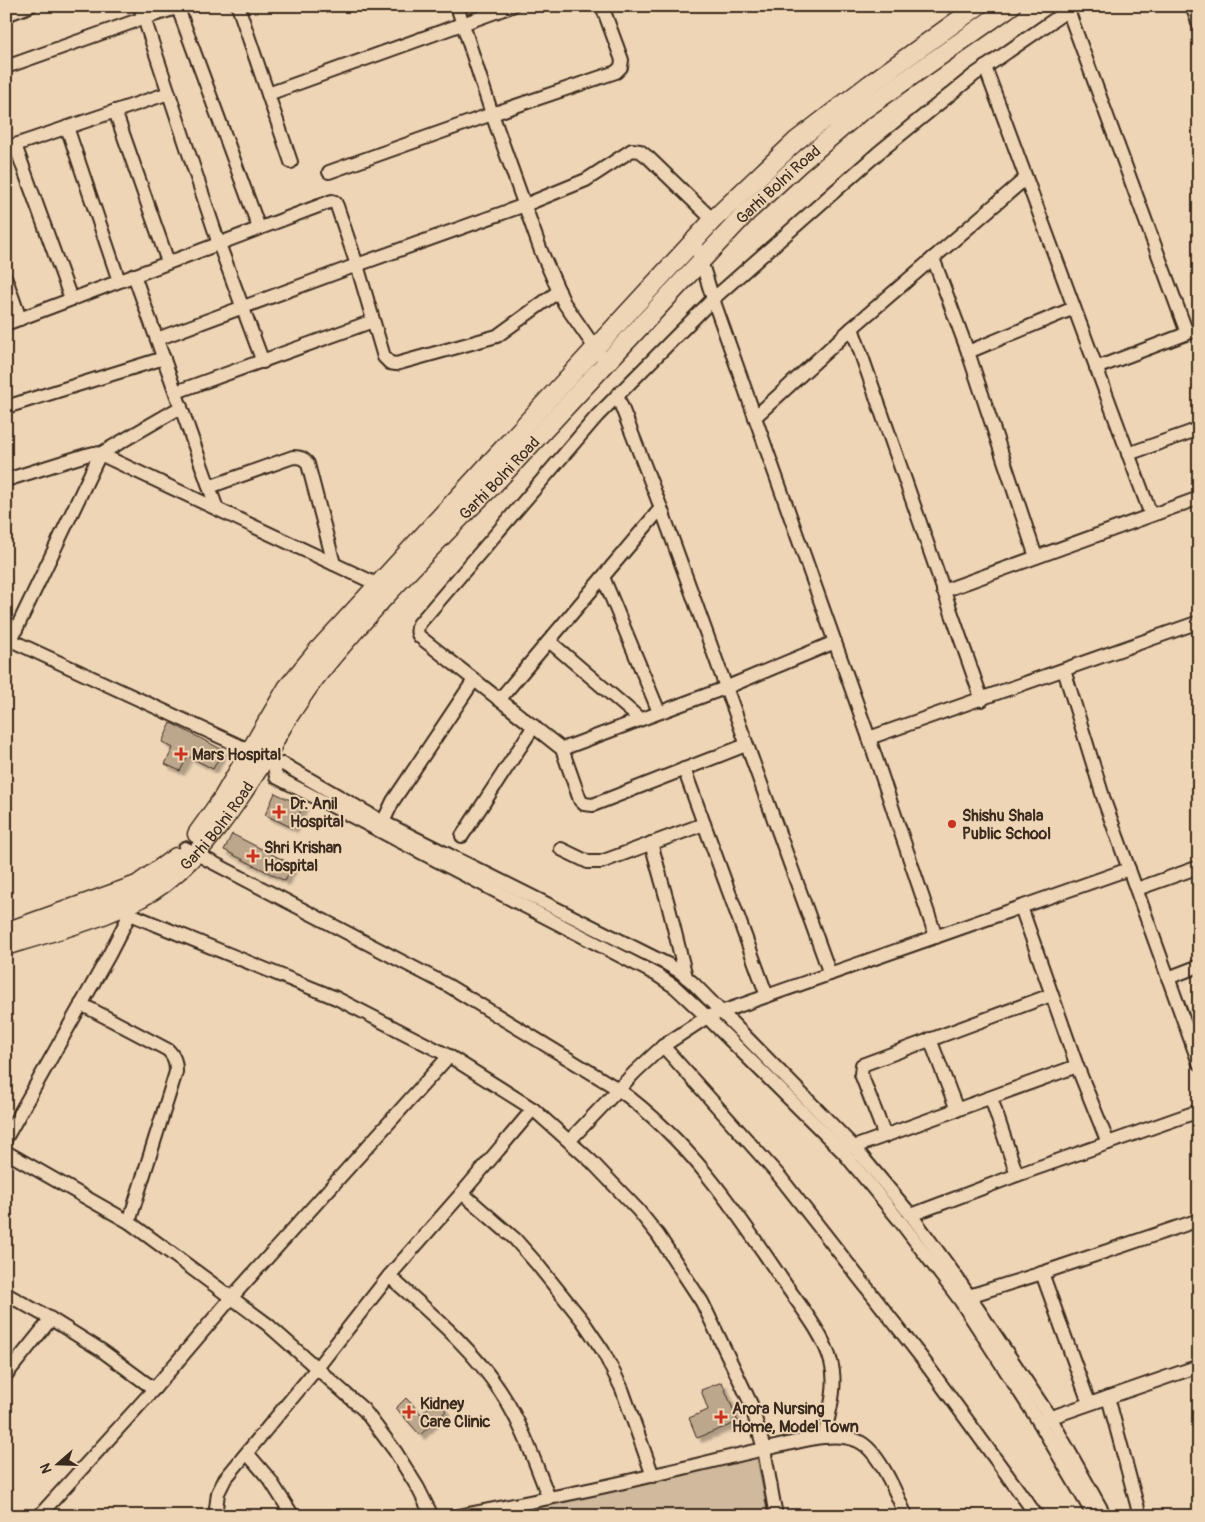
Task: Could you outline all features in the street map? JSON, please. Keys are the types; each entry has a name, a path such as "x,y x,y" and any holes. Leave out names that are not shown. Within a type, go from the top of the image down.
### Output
{"main road":[{"name":"Garhi Bolni Road","path":"384,587 457,500 713,220 796,141 870,84 978,6"},
{"name":"Garhi Bolni Road","path":"6,946 100,916 133,900 167,865 191,851 222,799 263,758 287,688 300,671 384,587 493,485 746,213 859,113 1011,6"},
{"name":"Garhi Bolni Road","path":"6,932 133,900"}],"street":[{"path":"6,15 30,6"},
{"path":"238,6 291,162"},
{"path":"457,6 492,114 541,252 564,303 594,348 607,362"},
{"path":"268,94 512,6"},
{"path":"329,172 610,74 621,67 622,60 602,6"},
{"path":"1192,6 1199,25"},
{"path":"6,67 142,12 181,7 260,228"},
{"path":"746,745 593,805 584,804 580,800 562,749 420,637 417,634 419,624 597,416 713,299 878,153 986,67 1071,8 1193,331 1096,368"},
{"path":"142,12 219,244 263,362"},
{"path":"986,67 1150,515"},
{"path":"71,299 11,147 169,93"},
{"path":"115,111 168,262"},
{"path":"67,127 119,281"},
{"path":"157,339 357,265 525,206 586,180 632,150 640,151 649,158 713,220"},
{"path":"755,417 852,328 1026,178"},
{"path":"6,324 328,202 335,202 357,265 384,357 390,364 396,364 497,336 559,291"},
{"path":"694,240 713,299 869,738 936,937"},
{"path":"933,258 968,352 1036,557"},
{"path":"134,275 217,509"},
{"path":"6,279 20,319"},
{"path":"968,352 1074,308"},
{"path":"176,392 373,322"},
{"path":"852,328 982,700"},
{"path":"6,407 164,358"},
{"path":"617,395 662,508 725,688 830,974"},
{"path":"181,407 100,454 8,639 263,758 283,764 383,822 667,964 686,977 854,1146 911,1215 969,1296 1105,1516"},
{"path":"1128,454 1199,429"},
{"path":"6,480 86,455 100,454 384,587"},
{"path":"209,487 293,457 300,457 308,464 334,564"},
{"path":"943,591 1199,498"},
{"path":"499,700 662,508"},
{"path":"603,577 659,712"},
{"path":"869,738 982,700 1199,622"},
{"path":"549,642 640,719"},
{"path":"562,749 725,688 835,642"},
{"path":"1064,670 1106,803 1199,1064"},
{"path":"383,822 394,801 474,680"},
{"path":"462,836 534,726"},
{"path":"263,758 276,777 657,975 675,987 708,1017 843,1152 960,1300 1045,1419 1094,1516"},
{"path":"684,768 767,996"},
{"path":"561,849 588,862 601,862 704,824"},
{"path":"651,843 686,977"},
{"path":"191,851 449,986 618,1089 638,1104 698,1162 737,1212 826,1348 834,1377 833,1393 824,1437"},
{"path":"1136,889 1199,868"},
{"path":"569,1141 618,1089 663,1046 708,1017 1129,870"},
{"path":"6,1138 81,1004 133,900 336,998 449,1056 533,1109 591,1161 648,1223 702,1302 751,1404 764,1449 776,1516"},
{"path":"1021,907 1077,1066 1108,1143"},
{"path":"1168,978 1199,966"},
{"path":"885,1136 861,1074 862,1065 1052,995"},
{"path":"81,1004 168,1050 174,1056 176,1064 176,1072 129,1222"},
{"path":"930,1039 957,1110"},
{"path":"663,1046 780,1177 921,1357 1037,1516"},
{"path":"39,1516 154,1390 232,1297 449,1056"},
{"path":"854,1146 1077,1066"},
{"path":"991,1098 1017,1175"},
{"path":"214,1516 218,1493 225,1479 317,1368 389,1276 533,1109"},
{"path":"911,1215 1017,1175 1199,1111"},
{"path":"6,1152 129,1222 267,1324 364,1410 400,1459 432,1516"},
{"path":"462,1193 515,1239 582,1320 603,1351 622,1389 653,1476"},
{"path":"969,1296 1199,1220"},
{"path":"1042,1273 1089,1403"},
{"path":"389,1276 444,1325 486,1370 503,1395 524,1435 549,1498"},
{"path":"6,1294 101,1350 154,1390"},
{"path":"6,1375 51,1319"},
{"path":"1045,1419 1199,1366"},
{"path":"1108,1396 1140,1516"},
{"path":"458,1516 653,1476 764,1449 824,1437 848,1438 860,1441 870,1451 892,1485 906,1516"},
{"path":"247,1453 270,1480 293,1516"}],"shaded area":[{"path":"756,1453 768,1516 500,1516 659,1479"}],"building":[{"path":"171,723 223,750 213,769 188,756 180,771 165,764 173,748 162,742"},
{"path":"275,793 303,806 293,828 265,815"},
{"path":"232,834 293,865 285,881 224,850"},
{"path":"722,1382 738,1422 697,1438 689,1418 708,1410 701,1390"},
{"path":"406,1398 421,1414 437,1400 446,1411 420,1435 396,1408"}],"place":[{"name":"Mars Hospital","path":"181,754"},
{"name":"Dr. Anil Hospital","path":"279,812"},
{"name":"Shishu Shala Public School","path":"952,824"},
{"name":"Shri Krishan Hospital","path":"253,856"},
{"name":"Kidney Care Clinic","path":"409,1412"},
{"name":"Arora Nursing Home, Model Town","path":"721,1417"}]}
